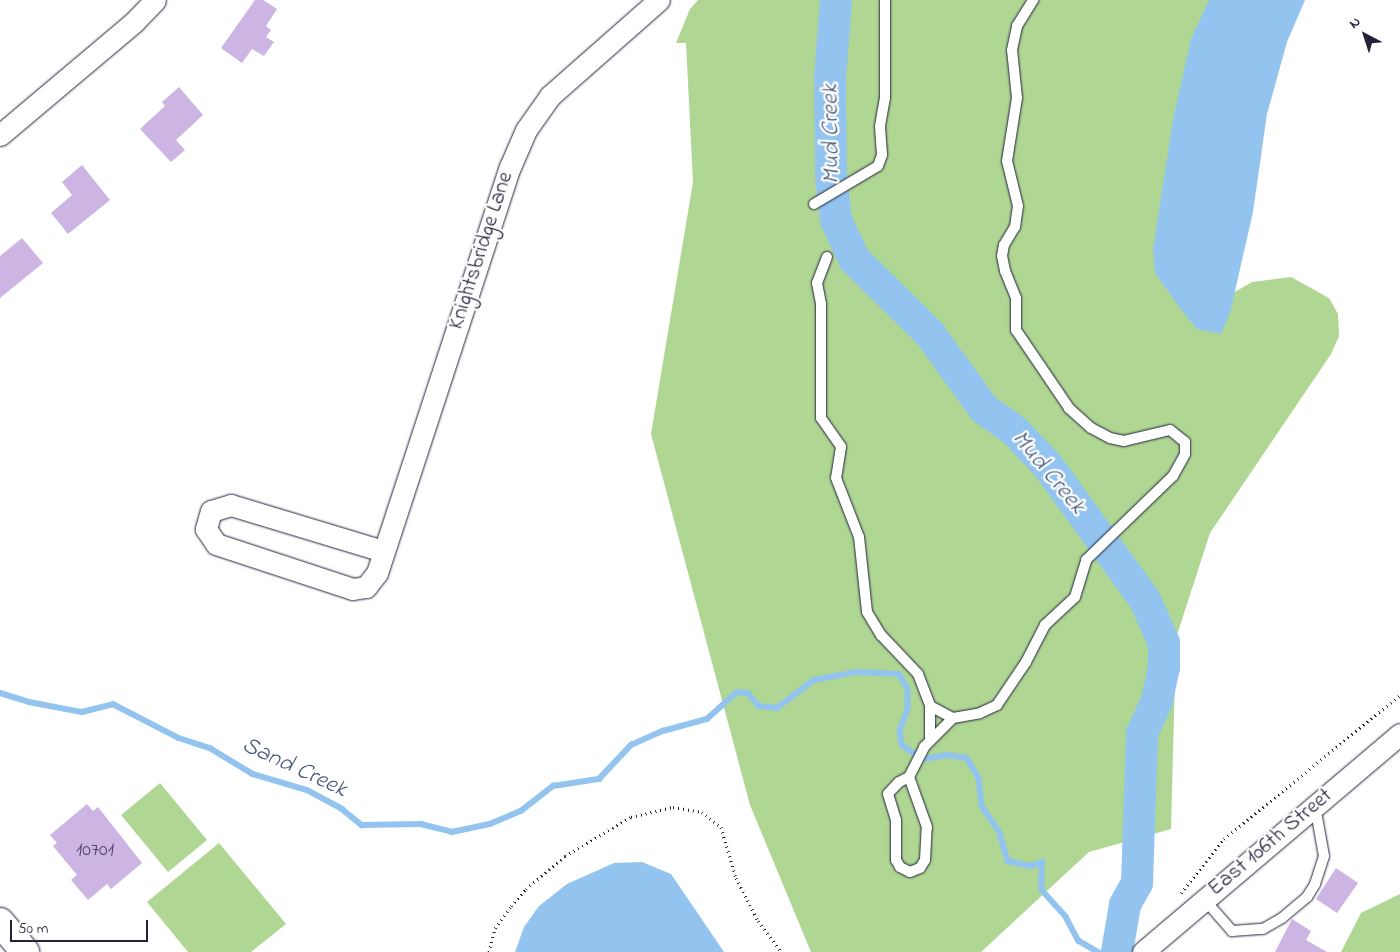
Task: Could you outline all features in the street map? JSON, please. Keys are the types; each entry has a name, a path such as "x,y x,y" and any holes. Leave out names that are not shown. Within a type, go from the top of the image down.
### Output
{"main road":[{"path":"0,922 25,952"}],"street":[{"path":"0,136 134,22 155,0"},
{"name":"Knightsbridge Lane","path":"384,551 231,505 211,511 206,529 216,544 353,589 366,588 377,573 510,167 526,130 550,96 659,0"},
{"name":"East 106th Street","path":"1142,952 1400,734"}],"lane":[{"path":"814,204 878,166 882,154 880,126 885,98 885,0"},
{"path":"912,772 927,828 925,860 920,868 910,872 900,868 896,860 896,820 888,794 912,772 930,737 953,718 980,714 997,705 1026,662 1045,624 1075,597 1086,560 1173,476 1183,460 1185,442 1170,430 1124,441 1110,438 1091,428 1070,408 1016,330 1016,298 1005,271 1002,256 1004,245 1015,227 1018,206 1006,161 1017,98 1012,50 1016,26 1033,0"},
{"path":"827,257 817,283 821,304 820,418 841,447 836,478 859,537 866,612 881,635 918,674 930,706 930,737"},
{"path":"930,706 953,718"},
{"path":"1204,900 1232,931 1263,929 1282,918 1306,898 1315,884 1324,856 1315,805"}],"path":[{"path":"1179,896 1224,839 1400,695"},
{"path":"489,952 495,928 511,906 526,888 565,856 631,816 673,806 702,812 721,827 736,878 758,921 781,952"}],"green space":[{"path":"698,0 1266,0 1214,304 1252,282 1291,277 1329,298 1338,314 1339,336 1331,354 1210,533 1176,638 1171,829 1089,852 981,952 811,952 750,805 651,434 693,182 686,43 676,43 690,9"},
{"path":"160,783 207,840 168,872 121,815"},
{"path":"219,843 286,924 251,952 188,952 147,902"},
{"path":"1400,894 1400,952 1341,952 1361,913"}],"water":[{"path":"1209,0 1305,0 1287,42 1267,114 1253,212 1230,313 1221,334 1197,329 1180,308 1155,273 1153,250 1173,120 1191,39"},
{"path":"642,862 671,874 724,952 515,952 524,927 539,906 567,884 614,863"}],"building":[{"path":"255,0 263,0 277,9 266,26 271,30 266,37 274,42 264,56 252,49 242,63 221,48"},
{"path":"179,87 203,115 176,140 185,150 171,162 140,129 165,106 162,102"},
{"path":"82,165 110,200 68,234 51,213 72,195 62,182"},
{"path":"22,238 43,263 0,298 0,256"},
{"path":"87,804 93,811 98,807 142,863 111,889 107,884 88,900 71,880 77,875 53,846 57,843 50,835"},
{"path":"1336,868 1358,883 1337,913 1316,899"},
{"path":"1292,919 1311,931 1306,940 1327,952 1275,952"}],"waterway":[{"name":"Mud Creek","path":"836,0 830,78 831,176 836,220 854,259 930,334 984,409 1013,429 1048,466 1145,600 1164,643 1164,667 1157,701 1142,733 1137,883 1125,905 1117,952"},
{"name":"Sand Creek","path":"0,693 29,702 82,712 113,704 179,738 210,748 253,774 307,790 342,809 362,825 421,824 452,832 490,824 521,811 553,786 599,779 631,745 663,731 707,719 737,692 748,693 759,706 777,708 814,680 856,672 899,674 908,689 908,709 900,731 902,745 923,759 948,755 967,758 979,778 982,806 1000,833 1008,861 1030,866 1042,862 1042,890 1066,917 1079,941 1098,952"}]}
